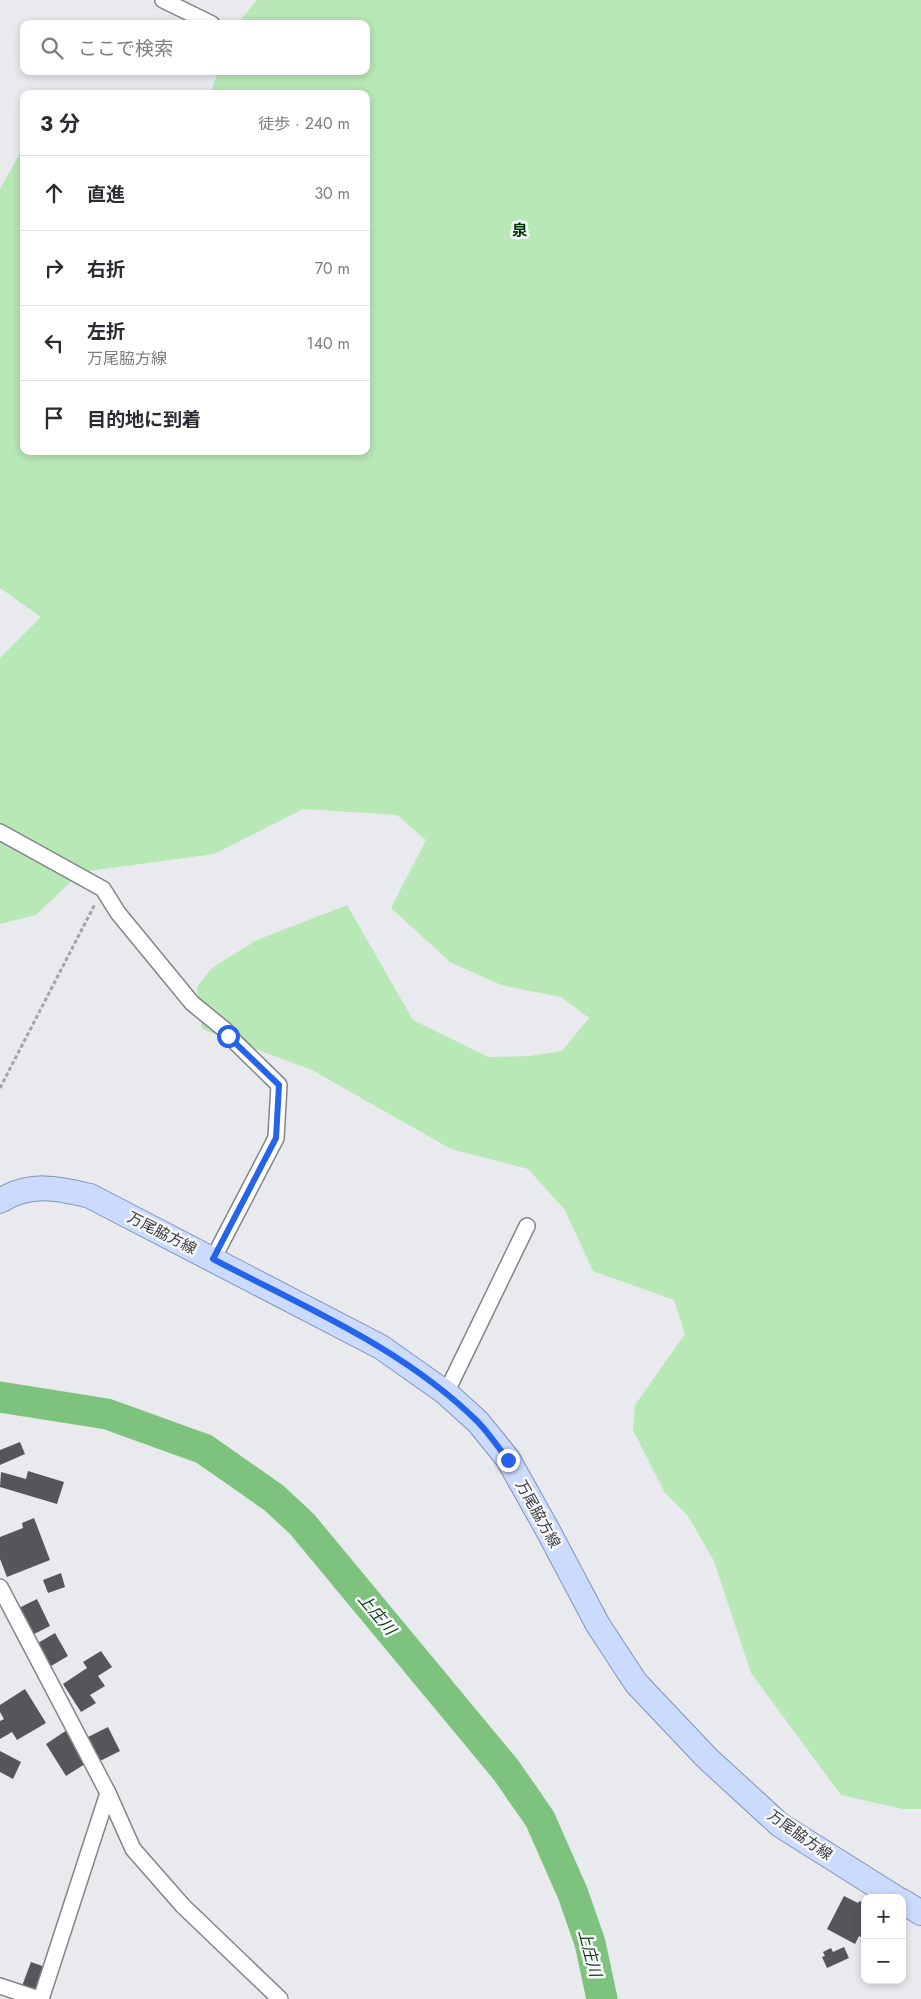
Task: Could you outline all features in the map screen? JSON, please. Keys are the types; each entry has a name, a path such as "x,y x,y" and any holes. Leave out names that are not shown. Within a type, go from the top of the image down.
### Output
{"main road":[{"name":"万尾脇方線","path":"0,1201 28,1188 62,1189 90,1196 381,1347 446,1393 478,1422 508,1460 598,1625 636,1683 707,1758 780,1825 890,1894"},
{"path":"906,1904 921,1913"}],"street":[{"path":"163,0 204,20"},
{"path":"0,832 103,890 118,913 192,1003 226,1030 228,1036 279,1085 276,1138 213,1259"},
{"path":"446,1393 527,1226"},
{"path":"0,1587 108,1793 133,1849 184,1906 280,1999"},
{"path":"0,1986 40,1999 108,1793"}],"path":[{"path":"0,1088 103,890"}],"green space":[{"path":"257,0 921,0 921,1809 903,1809 841,1795 751,1673 714,1561 688,1516 665,1493 633,1430 635,1405 685,1334 674,1300 593,1271 565,1210 528,1169 451,1149 312,1070 202,1029 197,987 212,968 257,940 347,905 413,1020 488,1057 530,1056 562,1051 589,1018 561,997 501,985 450,962 391,908 426,840 397,815 303,809 214,854 81,872 36,915 0,924 0,658 41,617 0,588 0,189 20,153 20,455 370,455 370,90 212,90 217,75 370,75 370,20 240,20"}],"building":[{"path":"20,1442 25,1454 0,1465 0,1450"},
{"path":"28,1471 64,1482 57,1504 0,1487 1,1472 26,1479"},
{"path":"34,1518 50,1560 7,1577 0,1559 0,1537 23,1528 22,1523"},
{"path":"61,1573 65,1587 48,1593 43,1580"},
{"path":"37,1599 50,1626 30,1636 17,1609"},
{"path":"55,1633 68,1656 51,1666 38,1643"},
{"path":"101,1651 112,1667 98,1676 105,1686 90,1695 96,1703 81,1712 63,1684 87,1668 83,1662"},
{"path":"25,1689 46,1723 17,1740 12,1732 0,1739 0,1721 4,1719 0,1712 0,1705"},
{"path":"108,1727 120,1751 100,1761 88,1737"},
{"path":"67,1730 88,1762 66,1776 46,1744"},
{"path":"0,1751 21,1762 13,1779 0,1772"},
{"path":"844,1896 858,1903 861,1902 861,1937 859,1936 855,1944 827,1929"},
{"path":"844,1947 849,1958 827,1968 822,1957 825,1956 823,1952 831,1948 833,1952"},
{"path":"31,1962 45,1967 36,1991 22,1986"}],"waterway":[{"name":"上庄川","path":"0,1397 107,1414 204,1449 274,1498 302,1524 506,1770 540,1819 573,1894 590,1943 602,1999"}],"district":[{"name":"泉","path":"520,230"}],"route":[{"path":"228,1036 279,1085 276,1138 213,1259 381,1347 413,1368 446,1393 478,1422 508,1460"}]}
